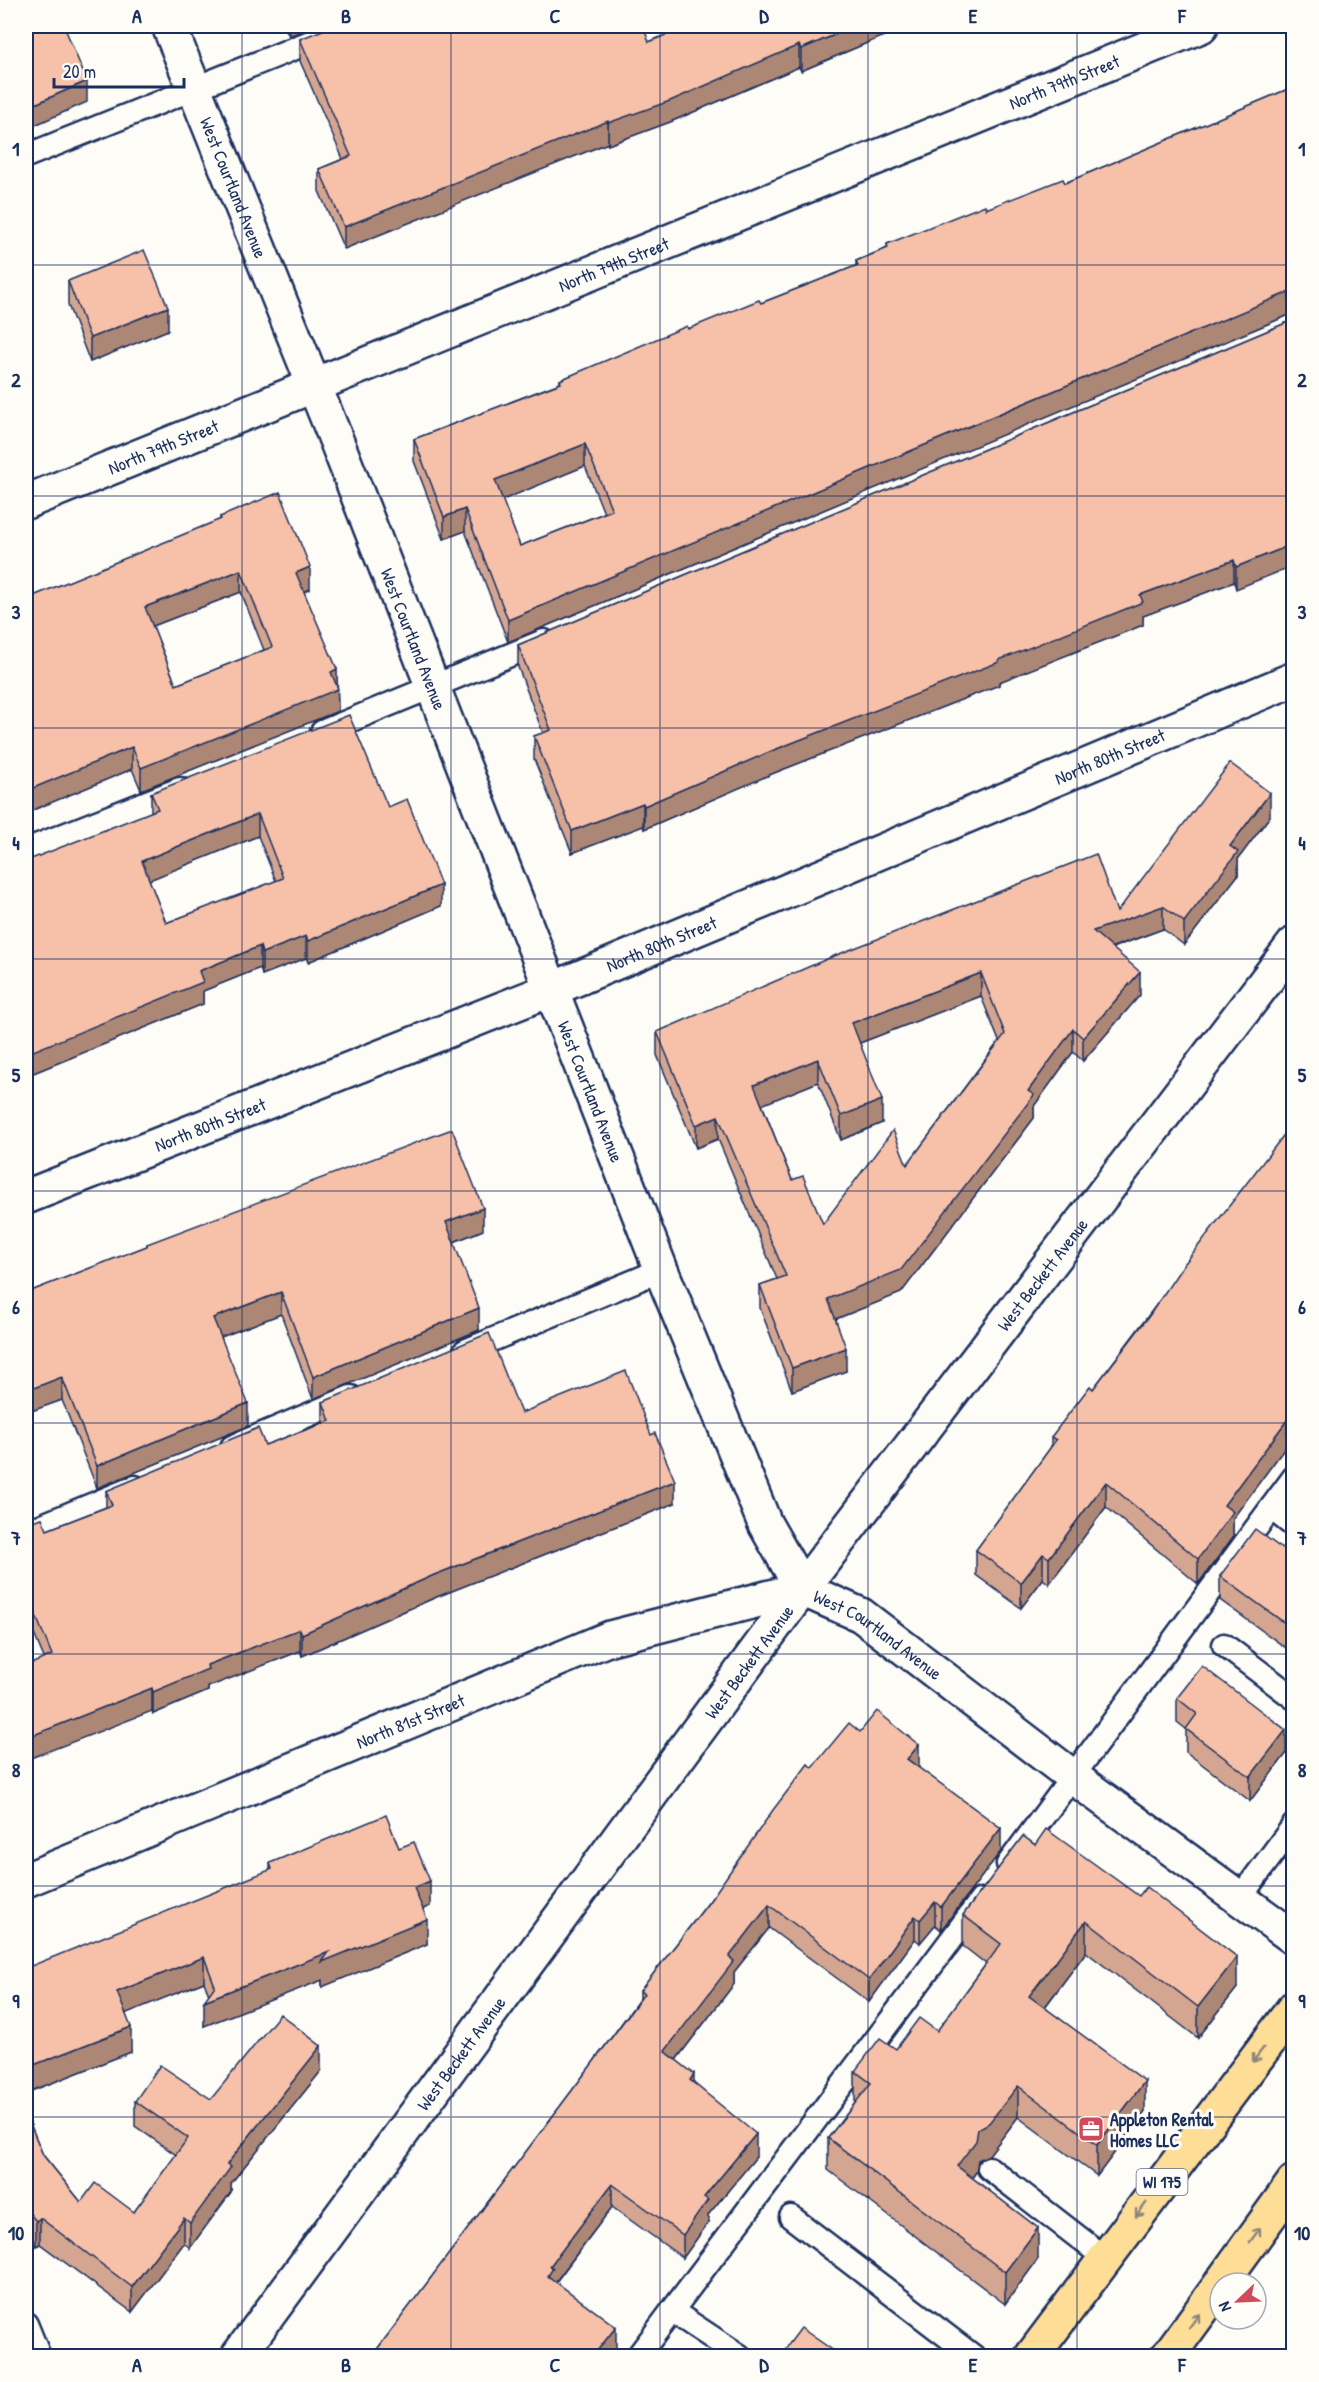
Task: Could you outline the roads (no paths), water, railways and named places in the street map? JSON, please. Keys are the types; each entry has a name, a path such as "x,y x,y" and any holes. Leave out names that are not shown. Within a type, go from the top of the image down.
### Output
{"main road":[{"name":"WI 175","path":"1032,2356 1293,2008"},
{"path":"1230,2271 1293,2182"},
{"path":"1168,2356 1208,2302"}],"street":[{"name":"West Courtland Avenue","path":"169,26 314,386 431,689 661,1270 765,1524 802,1589 861,1615 1073,1777 1293,1938"},
{"name":"North 79th Street","path":"26,502 1201,26"},
{"name":"North 80th Street","path":"26,1197 550,990 1293,679"},
{"name":"West Beckett Avenue","path":"238,2356 802,1589 1293,944"},
{"name":"North 81st Street","path":"26,1880 610,1638 802,1589"}],"lane":[{"path":"26,156 350,26"},
{"path":"303,740 566,632"},
{"path":"26,850 203,780"},
{"path":"441,1361 661,1270"},
{"path":"211,1455 375,1388"},
{"path":"26,1532 157,1478"},
{"path":"638,2356 1073,1777 1293,1478"},
{"path":"1271,1508 1293,1526"},
{"path":"1224,1645 1293,1698"},
{"path":"1239,1899 1293,1825"},
{"path":"989,2168 1105,2258"},
{"path":"791,2217 973,2356"},
{"path":"672,2311 740,2356"},
{"path":"26,2324 39,2356"}],"place":[{"name":"Appleton Rental Homes LLC","path":"1091,2129"}]}
